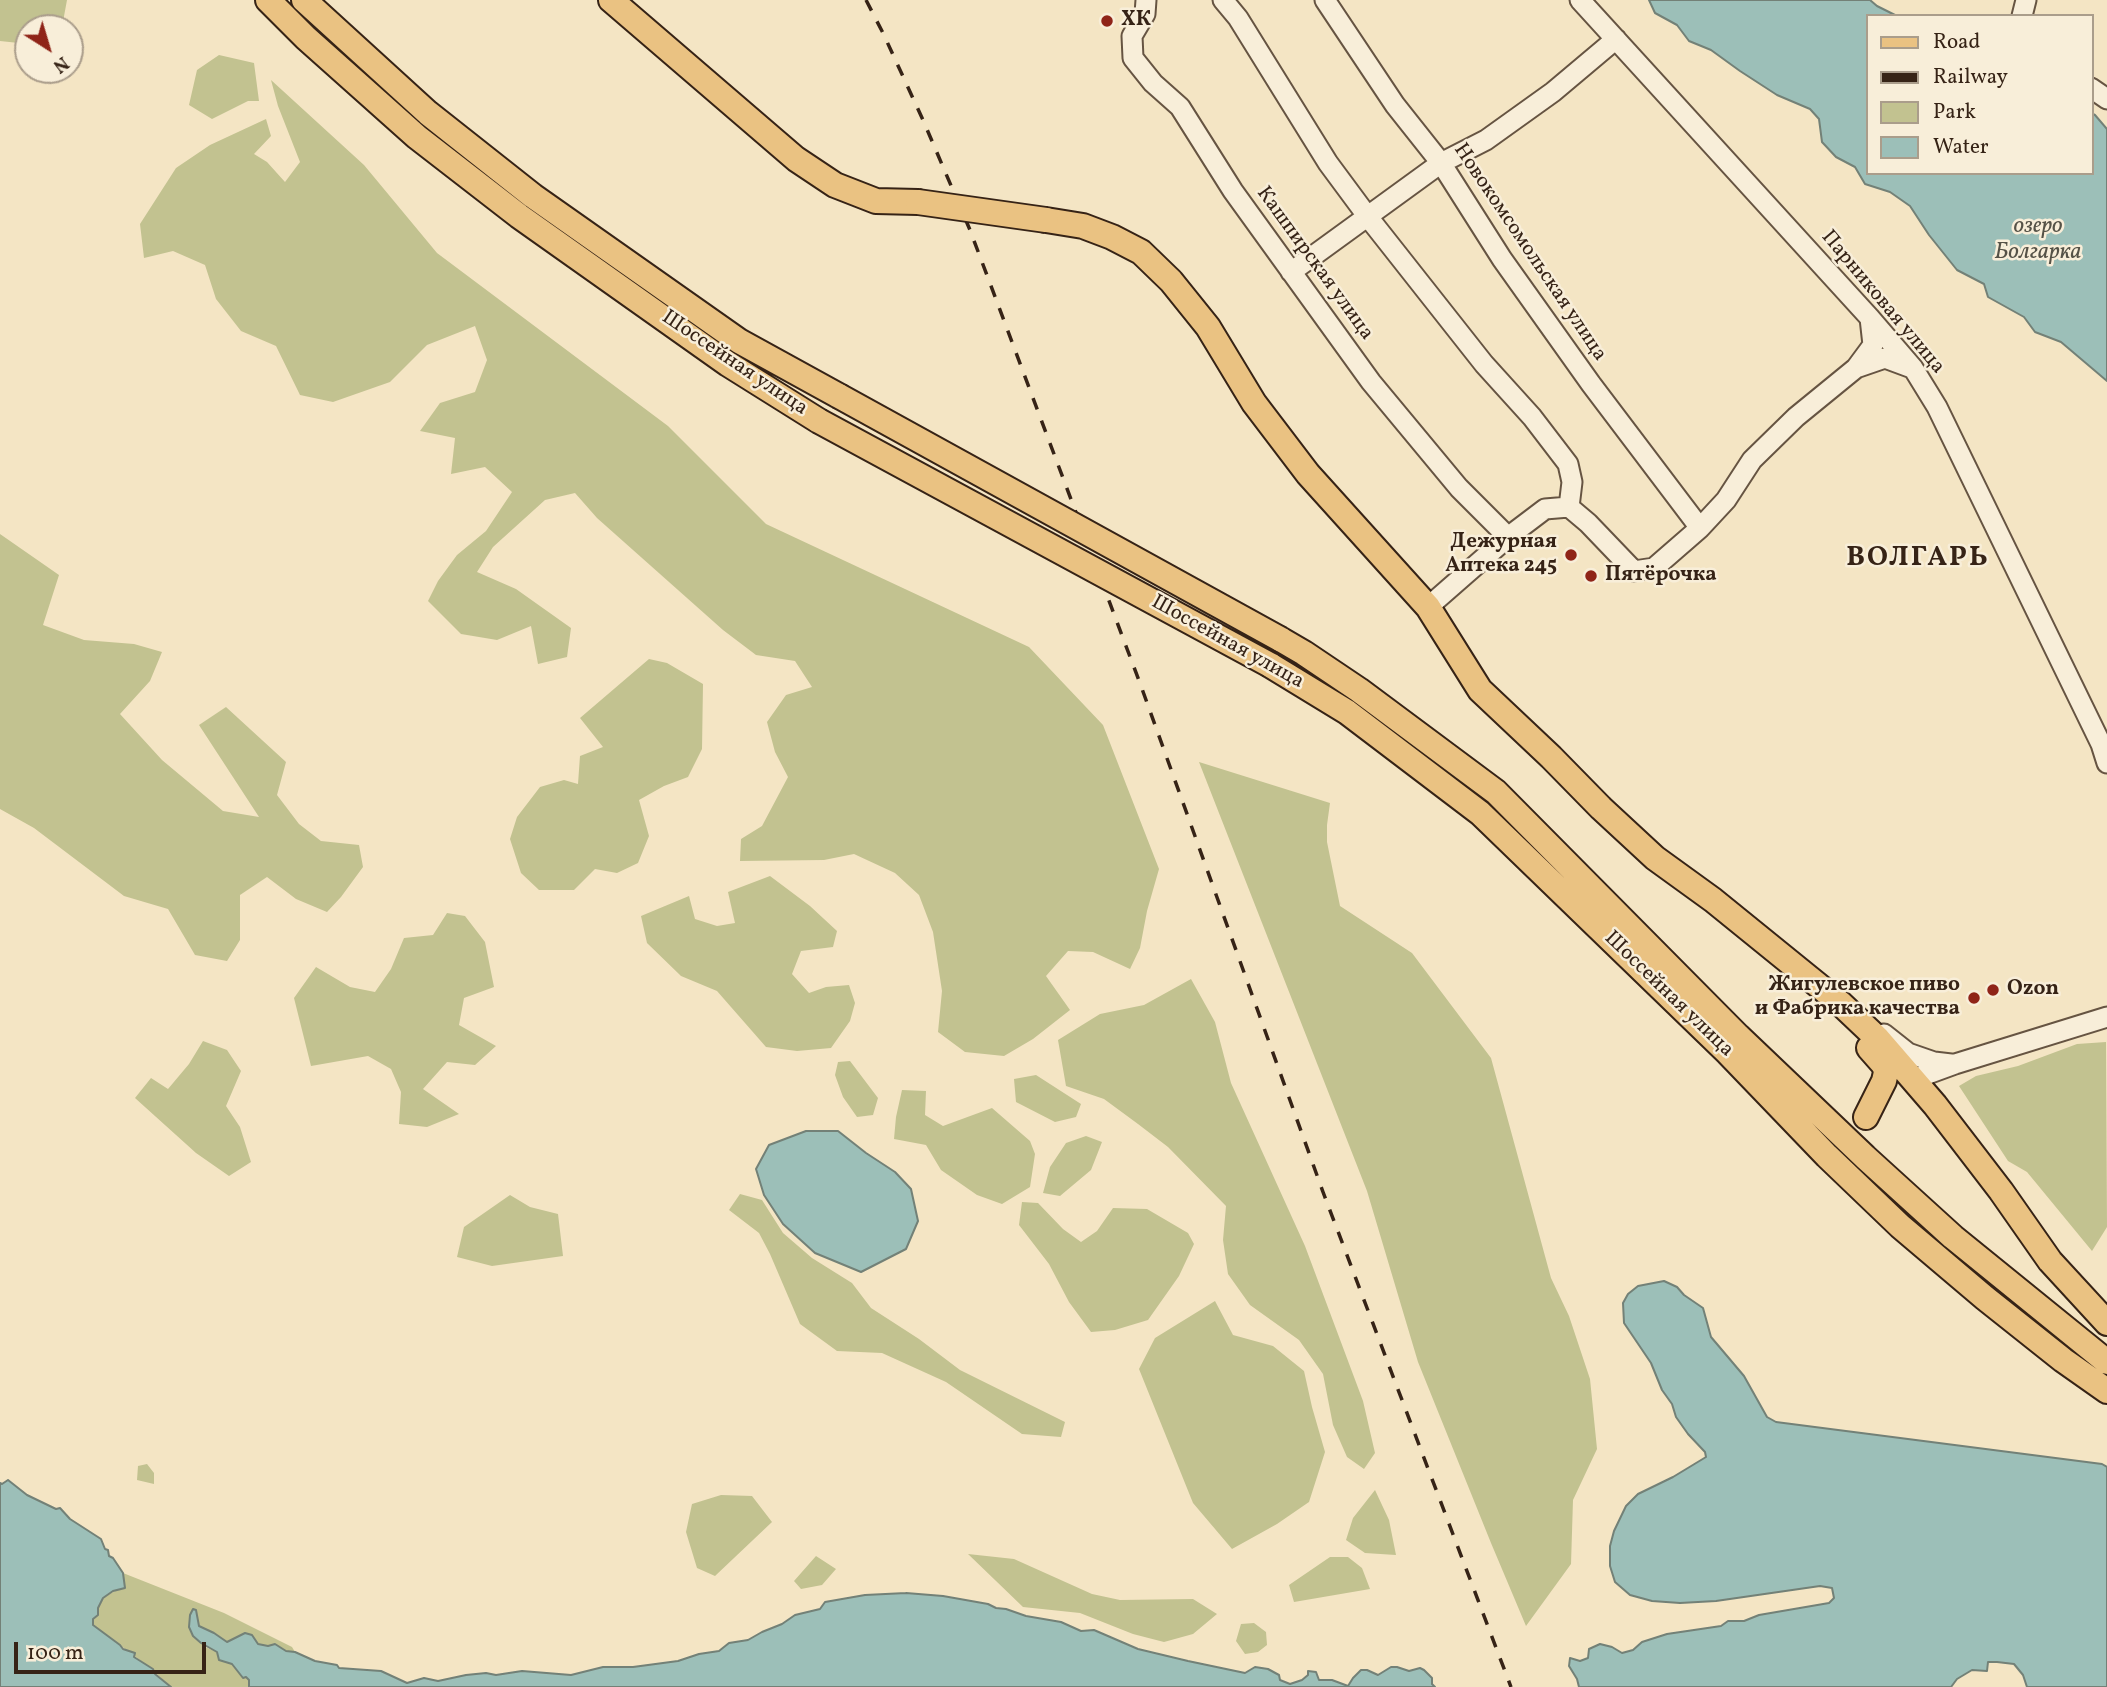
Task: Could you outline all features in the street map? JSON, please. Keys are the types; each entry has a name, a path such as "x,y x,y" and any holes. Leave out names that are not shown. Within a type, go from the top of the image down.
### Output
{"main road":[{"name":"Шоссейная улица","path":"268,0 306,38 417,137 519,216 728,364 819,421 1270,665 1347,712 1480,813 1900,1226 1985,1298 2107,1391"},
{"name":"Шоссейная улица","path":"304,0 428,113 533,196 739,341 1280,639 1359,690 1496,792 1738,1036 1845,1138 1953,1237 2107,1362"},
{"path":"611,0 796,159 835,185 876,201 918,202 1083,226 1141,251 1171,281 1208,327 1254,403 1308,474 1428,607 1480,690 1656,858 1713,900 1809,978 1878,1039 1914,1079 2001,1191 2050,1261 2107,1323"},
{"path":"1809,978 1839,1019 1884,1065 1884,1081 1866,1117"},
{"path":"1827,1156 1866,1117 1914,1079"}],"street":[{"name":"Кашпирская улица","path":"1146,0 1145,13 1132,36 1133,58 1153,83 1180,107 1233,191 1371,382 1459,488 1508,537"},
{"path":"1223,0 1238,18 1328,163 1368,217 1484,364 1532,417 1568,464 1572,482 1569,507"},
{"name":"Новокомсомольская улица","path":"1325,0 1395,105 1441,163 1502,258 1591,384 1700,528"},
{"name":"Парниковая улица","path":"1580,0 1871,318 1913,368 1937,407 2101,744 2107,763"},
{"path":"1291,272 1441,163 1486,140 1553,92 1616,39"},
{"path":"1428,607 1508,537 1545,509 1569,507 1634,571 1654,568 1700,528 1726,500 1752,460 1796,417 1856,368 1872,345 1871,318"},
{"path":"1856,368 1885,358 1913,368"},
{"path":"1849,1011 1876,1026 1908,1053 1934,1062 1955,1064"},
{"path":"1914,1079 2107,1017"},
{"path":"1955,1064 1938,1090 1940,1105 2001,1191"}],"green space":[{"path":"0,0 67,0 64,14 14,14 14,42 0,41"},
{"path":"219,55 254,63 259,101 248,101 212,119 189,105 197,70"},
{"path":"271,80 364,165 437,253 668,426 766,524 1029,647 1103,725 1159,869 1140,948 1130,969 1093,952 1068,951 1046,976 1070,1010 1033,1039 1004,1056 965,1052 938,1032 942,991 933,932 919,895 895,873 854,854 824,860 740,861 741,839 762,826 788,777 775,752 767,722 786,695 812,687 795,661 756,655 723,630 597,518 575,493 545,500 493,547 477,572 516,589 571,628 567,657 538,664 531,626 497,640 461,634 428,601 438,581 457,555 486,531 512,492 485,467 451,474 455,438 420,431 440,403 475,392 487,360 475,326 427,345 390,382 333,402 300,395 276,346 241,331 216,299 205,265 173,251 144,258 140,224 176,168 210,145 266,119 271,136 254,154 267,162 285,182 300,162"},
{"path":"0,534 59,575 43,625 84,640 134,644 162,652 150,681 120,714 162,760 223,811 259,817 199,725 226,707 286,762 277,795 299,824 321,841 359,845 363,867 327,912 296,899 267,877 240,895 240,940 227,961 195,955 168,909 124,896 34,828 0,809"},
{"path":"649,659 667,663 703,684 702,749 688,777 639,800 649,836 638,863 617,873 595,869 574,890 539,890 521,873 510,839 517,817 540,787 564,780 578,784 580,756 603,747 580,718"},
{"path":"1199,762 1330,803 1327,842 1340,906 1412,953 1491,1058 1551,1278 1569,1316 1590,1379 1597,1449 1573,1500 1571,1564 1526,1626 1418,1362 1367,1191"},
{"path":"770,876 810,906 837,931 833,947 801,951 792,974 809,993 826,987 849,985 855,1003 850,1021 831,1048 797,1051 766,1047 717,991 681,976 647,943 641,916 689,896 695,919 717,926 735,923 728,892"},
{"path":"447,913 465,916 485,942 494,987 464,998 459,1025 496,1046 475,1065 447,1062 423,1089 459,1114 427,1127 399,1124 401,1092 391,1069 368,1056 311,1066 294,998 316,967 350,987 375,992 391,969 404,938 433,935"},
{"path":"1191,979 1215,1022 1231,1083 1305,1246 1363,1401 1375,1453 1364,1469 1347,1457 1333,1425 1323,1374 1299,1340 1250,1305 1228,1274 1223,1240 1226,1206 1168,1147 1138,1124 1104,1099 1066,1086 1058,1040 1100,1014 1144,1005"},
{"path":"203,1041 227,1050 241,1071 226,1106 240,1127 251,1162 229,1176 196,1153 135,1098 151,1078 168,1089 189,1064"},
{"path":"2106,1042 2107,1227 2092,1251 2027,1172 2008,1161 1959,1086 1976,1076 2018,1066 2077,1044"},
{"path":"850,1061 878,1098 873,1115 857,1117 843,1097 835,1075 838,1062"},
{"path":"1036,1075 1081,1104 1076,1117 1055,1122 1016,1102 1014,1079"},
{"path":"902,1090 926,1091 925,1115 943,1126 992,1108 1030,1141 1035,1154 1030,1187 1002,1204 977,1195 941,1170 926,1145 894,1139"},
{"path":"1086,1136 1102,1142 1091,1170 1060,1196 1043,1193 1050,1167 1066,1143"},
{"path":"740,1194 762,1200 783,1233 812,1258 852,1283 871,1308 960,1370 1065,1422 1061,1437 1022,1434 946,1382 882,1353 837,1351 800,1324 759,1233 729,1210"},
{"path":"510,1195 530,1207 558,1214 563,1256 492,1266 457,1257 464,1227"},
{"path":"1022,1202 1038,1203 1063,1229 1081,1242 1097,1231 1113,1208 1147,1209 1188,1233 1194,1244 1179,1276 1148,1320 1115,1330 1091,1332 1069,1302 1049,1264 1019,1225"},
{"path":"1215,1301 1233,1335 1273,1346 1304,1371 1325,1452 1309,1502 1277,1524 1232,1549 1193,1503 1139,1369 1155,1338"},
{"path":"147,1464 154,1473 154,1484 137,1480 138,1466"},
{"path":"1375,1490 1389,1520 1396,1555 1365,1553 1346,1540 1353,1518"},
{"path":"721,1495 752,1496 772,1522 715,1576 697,1568 686,1532 692,1504"},
{"path":"968,1554 1014,1559 1092,1594 1120,1600 1193,1599 1217,1614 1193,1634 1164,1642 1133,1634 1080,1613 1023,1607"},
{"path":"816,1556 836,1569 822,1585 801,1589 794,1581"},
{"path":"1330,1557 1348,1557 1362,1568 1370,1589 1294,1602 1289,1585"},
{"path":"123,1573 224,1613 292,1647 295,1652 286,1651 275,1644 258,1644 252,1635 227,1642 198,1626 190,1615 189,1627 205,1647 217,1652 240,1674 246,1676 249,1680 248,1687 171,1687 148,1666 93,1625 103,1598 125,1585"},
{"path":"1254,1623 1266,1632 1267,1645 1258,1652 1245,1654 1236,1641 1241,1624"}],"water":[{"name":"озеро Болгарка","path":"1649,0 1870,0 1893,14 1866,14 1866,175 2093,175 2093,114 2095,115 2107,129 2107,381 2061,342 2035,332 2024,317 1988,297 1984,284 1957,270 1910,206 1890,192 1865,184 1855,167 1836,157 1822,142 1819,119 1810,109 1777,95 1711,50 1689,41 1677,25 1655,13"},
{"path":"806,1131 838,1131 895,1172 911,1189 918,1221 906,1249 861,1272 815,1253 783,1224 764,1195 756,1169 769,1145"},
{"path":"1664,1281 1677,1287 1703,1308 1711,1337 1744,1376 1767,1417 1776,1422 2102,1464 2107,1467 2107,1687 2027,1687 2023,1675 2014,1664 1988,1662 1987,1671 1972,1670 1957,1679 1951,1687 1579,1687 1569,1666 1570,1658 1580,1661 1588,1658 1589,1649 1600,1644 1622,1653 1633,1650 1642,1642 1667,1634 1721,1626 1728,1621 1744,1621 1759,1615 1829,1603 1834,1598 1832,1588 1820,1586 1716,1601 1652,1601 1630,1595 1615,1582 1610,1566 1610,1546 1626,1506 1638,1494 1706,1457 1705,1452 1676,1417 1651,1363 1624,1323 1623,1303 1628,1294 1638,1286"},
{"path":"8,1480 27,1495 56,1509 60,1508 70,1519 101,1539 109,1556 123,1573 125,1588 113,1591 103,1598 93,1625 123,1649 135,1653 134,1657 153,1669 155,1674 171,1687 0,1687 0,1483"},
{"path":"906,1593 988,1604 1026,1616 1061,1622 1081,1631 1094,1630 1138,1649 1245,1673 1255,1667 1268,1669 1279,1675 1280,1680 1290,1684 1302,1680 1308,1675 1308,1671 1316,1672 1319,1680 1332,1680 1348,1686 1361,1670 1378,1675 1391,1667 1397,1667 1409,1671 1420,1668 1424,1670 1432,1678 1435,1687 249,1687 246,1677 243,1678 232,1664 219,1660 217,1652 193,1636 189,1627 193,1609 196,1610 199,1626 227,1642 245,1633 252,1635 258,1644 275,1644 286,1651 337,1665 339,1668 381,1671 407,1683 424,1678 438,1681 466,1675 496,1675 522,1671 571,1675 603,1667 633,1667 678,1661 719,1651 729,1643 748,1640 795,1615 820,1609 825,1602 865,1595"}],"railway":[{"path":"866,0 923,120 970,230 1141,686 1323,1192 1511,1687"}],"place":[{"name":"ХК","path":"1107,21"},
{"name":"Дежурная Аптека 245","path":"1571,555"},
{"name":"Пятёрочка","path":"1591,576"},
{"name":"Ozon","path":"1993,990"},
{"name":"Жигулевское пиво и Фабрика качества","path":"1974,998"}],"district":[{"name":"ВОЛГАРЬ","path":"1918,560"}]}
